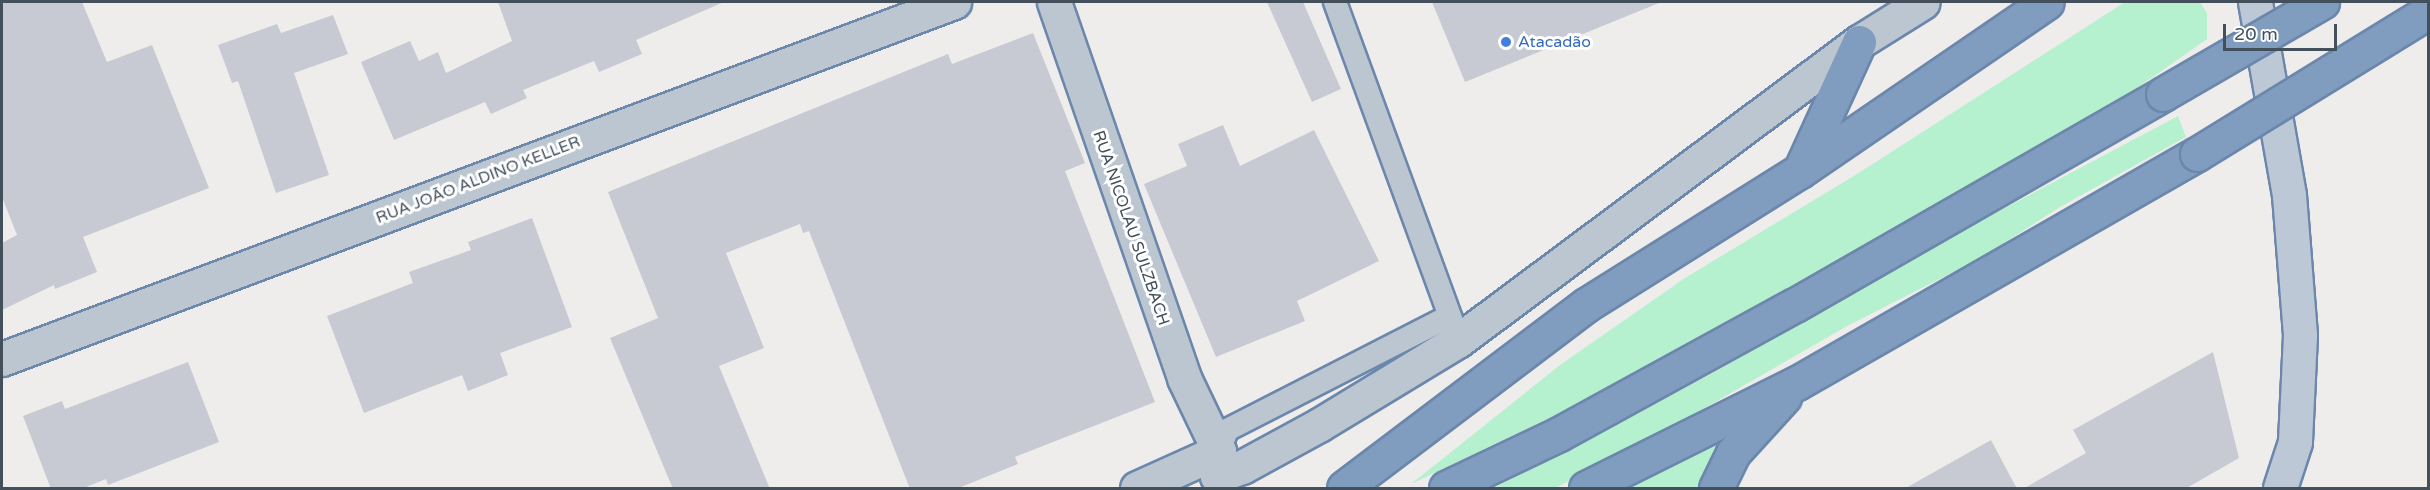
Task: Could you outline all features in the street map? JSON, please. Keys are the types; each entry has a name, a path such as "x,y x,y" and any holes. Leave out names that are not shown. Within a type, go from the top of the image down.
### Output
{"highway":[{"path":"1344,489 1586,305 1800,171 2047,2"},
{"path":"1446,489 1559,434 1795,305 2322,2"},
{"path":"1586,489 1797,383 2197,154 2428,12"},
{"path":"1800,171 1859,42"},
{"path":"1716,489 1733,453 1797,383"}],"street":[{"name":"RUA JOÃO ALDINO KELLER","path":"2,359 954,2"},
{"name":"RUA NICOLAU SULZBACH","path":"1054,2 1184,378 1229,449"},
{"path":"1137,489 1229,449 1454,328 1859,42 1923,2"},
{"path":"2254,2 2289,195 2300,335 2295,442 2280,489"}],"lane":[{"path":"1335,2 1454,328"}],"green space":[{"path":"2125,2 2200,2 2207,13 2207,39 2113,105 1941,204 1556,415 1411,484 1560,365 1685,278 1857,174"},
{"path":"2178,116 2186,137 2060,207 1979,259 1849,325 1649,440 1555,488 1494,488 1709,375 1924,251"},
{"path":"1732,437 1705,488 1629,488"}],"building":[{"path":"2,2 82,2 107,62 152,45 209,188 83,237 97,272 55,289 54,285 2,310 2,243 17,235 2,197"},
{"path":"498,2 724,2 636,40 642,54 599,72 594,61 523,90 527,98 491,114 485,102 394,140 361,62 410,41 419,61 438,52 446,73 512,41"},
{"path":"1267,2 1303,2 1341,89 1312,102"},
{"name":"Atacadão","path":"1432,2 1659,2 1659,3 1465,82"},
{"path":"333,15 348,54 294,73 329,175 276,193 238,81 232,83 218,45 277,24 281,33"},
{"path":"1033,33 1085,163 1065,171 1155,402 1015,457 1018,464 956,489 910,489 809,231 803,233 800,224 726,253 764,348 719,366 770,489 673,489 610,338 658,318 608,192 948,54 952,64"},
{"path":"1223,125 1240,166 1314,130 1379,261 1297,301 1305,321 1216,357 1144,184 1187,166 1178,144"},
{"path":"532,218 572,327 500,353 508,375 468,391 462,375 364,413 327,316 413,283 409,272 471,250 468,242"},
{"path":"2213,352 2239,458 2185,489 2023,489 2086,453 2073,430"},
{"path":"188,362 219,442 108,485 106,479 81,489 51,489 23,416 62,401 65,409"},
{"path":"1991,440 2017,489 1904,489"}],"place":[{"name":"Atacadão","path":"1506,42"}]}
